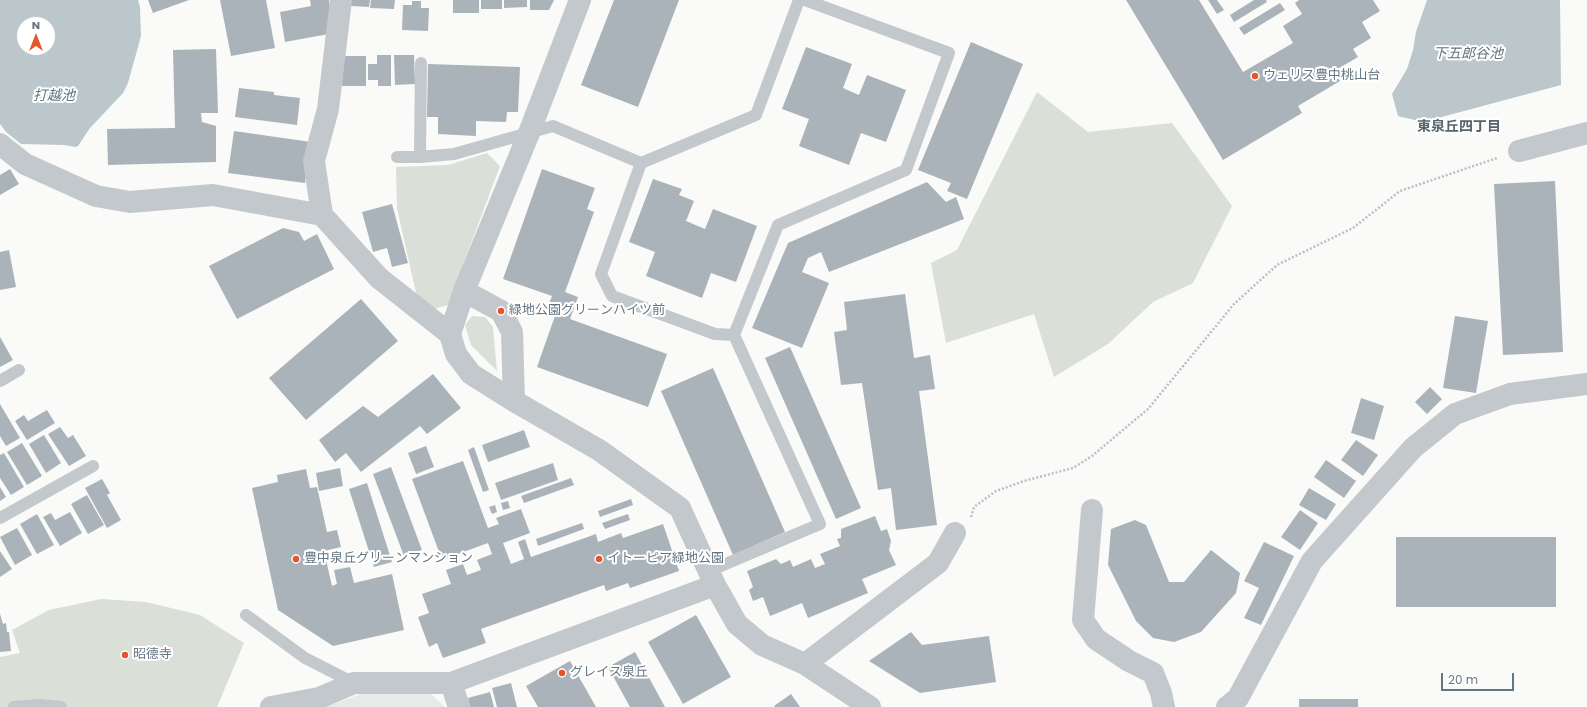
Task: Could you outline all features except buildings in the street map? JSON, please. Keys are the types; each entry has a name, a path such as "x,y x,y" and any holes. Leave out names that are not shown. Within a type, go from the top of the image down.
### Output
{"street":[{"path":"341,0 328,108 314,162 322,215 379,278 450,334"},
{"path":"580,0 529,133 464,291 450,334 456,354 471,374 514,401 599,450 680,508 712,578 737,624 762,645 805,664 867,706"},
{"path":"1519,151 1587,133"},
{"path":"0,144 25,164 96,196 130,202 213,195 322,215"},
{"path":"464,291 500,311 512,332 514,401"},
{"path":"1227,707 1238,698 1312,561 1413,448 1455,414 1510,394 1587,384"},
{"path":"1092,510 1083,620 1096,638 1129,661 1153,673 1161,693 1164,707"},
{"path":"805,664 938,563 955,533"},
{"path":"271,707 319,698 354,683 452,683 712,578"},
{"path":"452,683 458,707"}],"lane":[{"path":"397,157 420,157 454,154 553,126 641,163 756,115 798,0"},
{"path":"712,578 820,524 734,335 778,225 906,170 949,53 806,0"},
{"path":"420,157 421,63"},
{"path":"641,163 601,274 612,296 715,334 734,335"},
{"path":"0,381 19,370"},
{"path":"0,518 93,466"},
{"path":"246,616 305,658 354,683"},
{"path":"14,707 39,705 61,707"}],"path":[{"path":"955,533 969,526 974,507 996,491 1024,481 1072,468 1092,456 1148,409 1234,304 1277,265 1353,228 1400,191 1519,151"}],"shaded area":[{"path":"1037,92 1088,132 1172,123 1232,206 1193,283 1153,302 1108,344 1054,377 1034,314 946,343 931,263 957,250"},
{"path":"487,153 500,166 448,305 434,309 416,293 397,208 396,167 448,165"},
{"path":"472,316 485,317 493,327 497,371 471,345 465,325"},
{"name":"昭德寺","path":"101,599 146,602 200,615 244,643 217,707 0,707 0,657 20,653 12,630 49,610"},
{"path":"430,693 445,707 325,707 361,694"}],"water":[{"name":"打越池","path":"0,0 138,0 140,7 141,36 128,83 123,93 90,128 78,146 21,144 6,132 0,124"},
{"name":"下五郎谷池","path":"1427,0 1560,0 1561,85 1423,122 1398,116 1392,94 1407,69 1413,50 1416,32"}],"place":[{"name":"ウェリス豊中桃山台","path":"1255,76"},
{"name":"緑地公園グリーンハイツ前","path":"501,311"},
{"name":"豊中泉丘グリーンマンション","path":"296,559"},
{"name":"イトーピア緑地公園","path":"599,559"},
{"name":"昭德寺","path":"125,655"},
{"name":"グレイス泉丘","path":"562,673"}],"district":[{"name":"東泉丘四丁目","path":"1459,127"}]}
